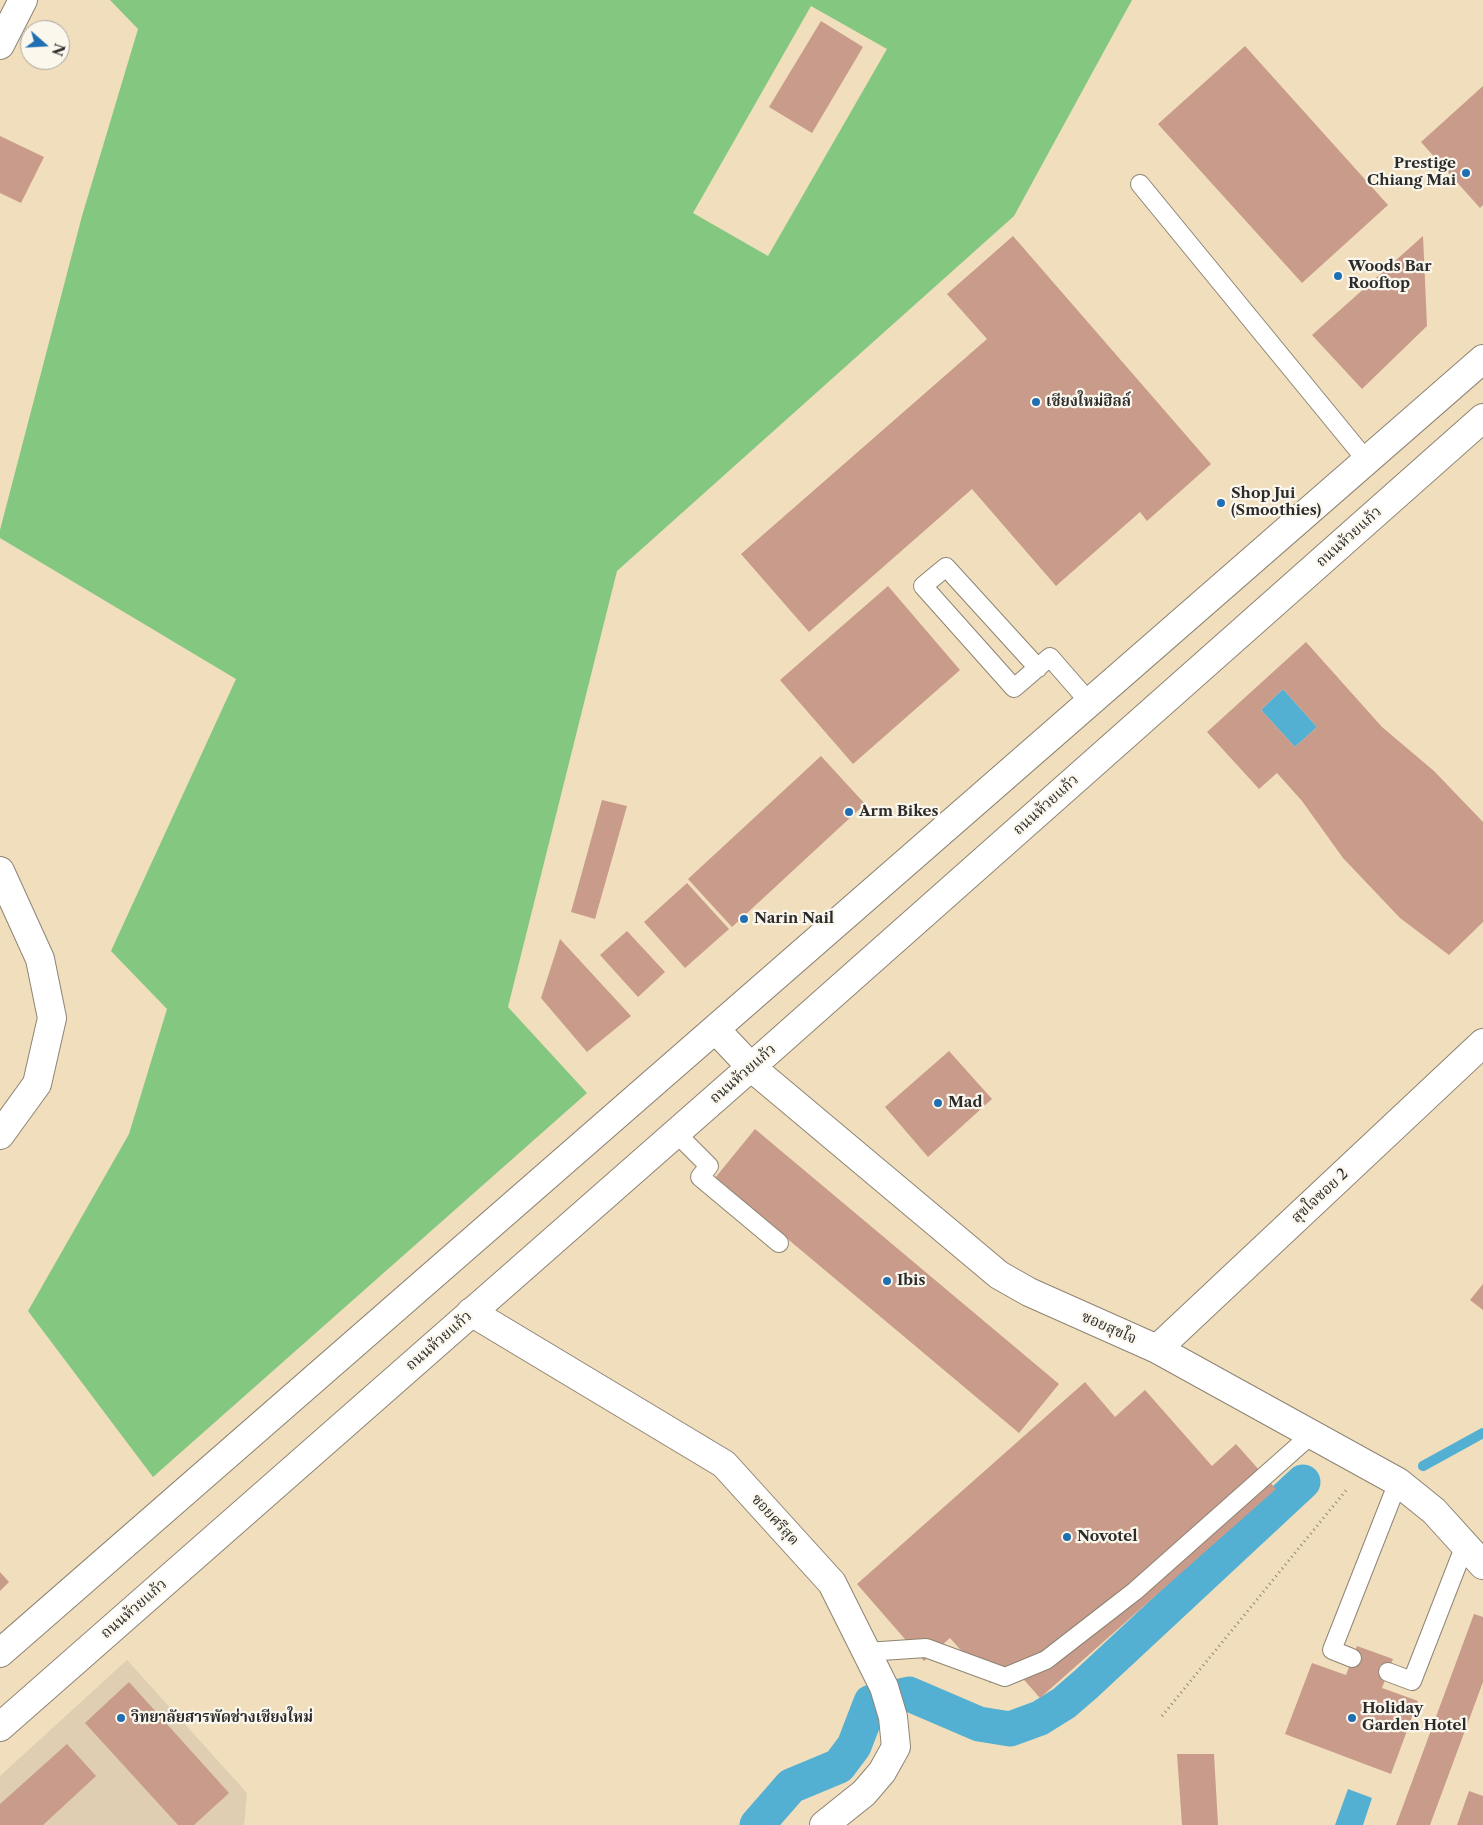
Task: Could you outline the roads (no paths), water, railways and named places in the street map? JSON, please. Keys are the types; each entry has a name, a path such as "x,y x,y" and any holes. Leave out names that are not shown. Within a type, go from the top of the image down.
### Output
{"main road":[{"path":"0,45 23,0"},
{"path":"0,1653 1483,360"},
{"name":"ถนนห้วยแก้ว","path":"0,1727 751,1067 1483,418"},
{"path":"0,871 40,960 52,1018 37,1084 0,1135"},
{"name":"ซอยสุขใจ","path":"716,1030 751,1067 999,1275 1029,1292 1157,1349 1398,1482 1434,1511 1474,1555"},
{"name":"สุขใจซอย 2","path":"1157,1349 1483,1043"},
{"name":"ซอยศรีสุด","path":"471,1312 724,1464 832,1583 884,1687 893,1717 896,1747 882,1772 864,1793 824,1825"}],"lane":[{"path":"1140,184 1368,461"},
{"path":"1038,668 946,567 924,586 1014,688 1038,668 1050,657 1090,703"},
{"path":"676,1133 714,1170 700,1177 779,1243"},
{"path":"866,1652 926,1648 1005,1677 1046,1660 1135,1591 1312,1434"},
{"path":"1352,1658 1332,1650 1398,1482"},
{"path":"1388,1672 1412,1681 1474,1555"}],"water":[{"path":"1283,689 1317,727 1295,747 1261,710"},
{"path":"1348,1789 1372,1798 1363,1825 1335,1825"}],"waterway":[{"path":"1423,1466 1483,1433"},
{"path":"757,1825 791,1786 839,1766 854,1746 871,1702 909,1694 979,1724 1010,1729 1040,1718 1064,1703 1303,1482"}],"place":[{"name":"Prestige Chiang Mai","path":"1466,173"},
{"name":"Woods Bar Rooftop","path":"1338,276"},
{"name":"เชียงใหม่ฮิลล์","path":"1036,402"},
{"name":"Shop Jui (Smoothies)","path":"1221,503"},
{"name":"Arm Bikes","path":"849,812"},
{"name":"Narin Nail","path":"744,919"},
{"name":"Mad","path":"938,1103"},
{"name":"Ibis","path":"887,1281"},
{"name":"Novotel","path":"1067,1537"},
{"name":"วิทยาลัยสารพัดช่างเชียงใหม่","path":"121,1718"},
{"name":"Holiday Garden Hotel","path":"1352,1718"}]}
